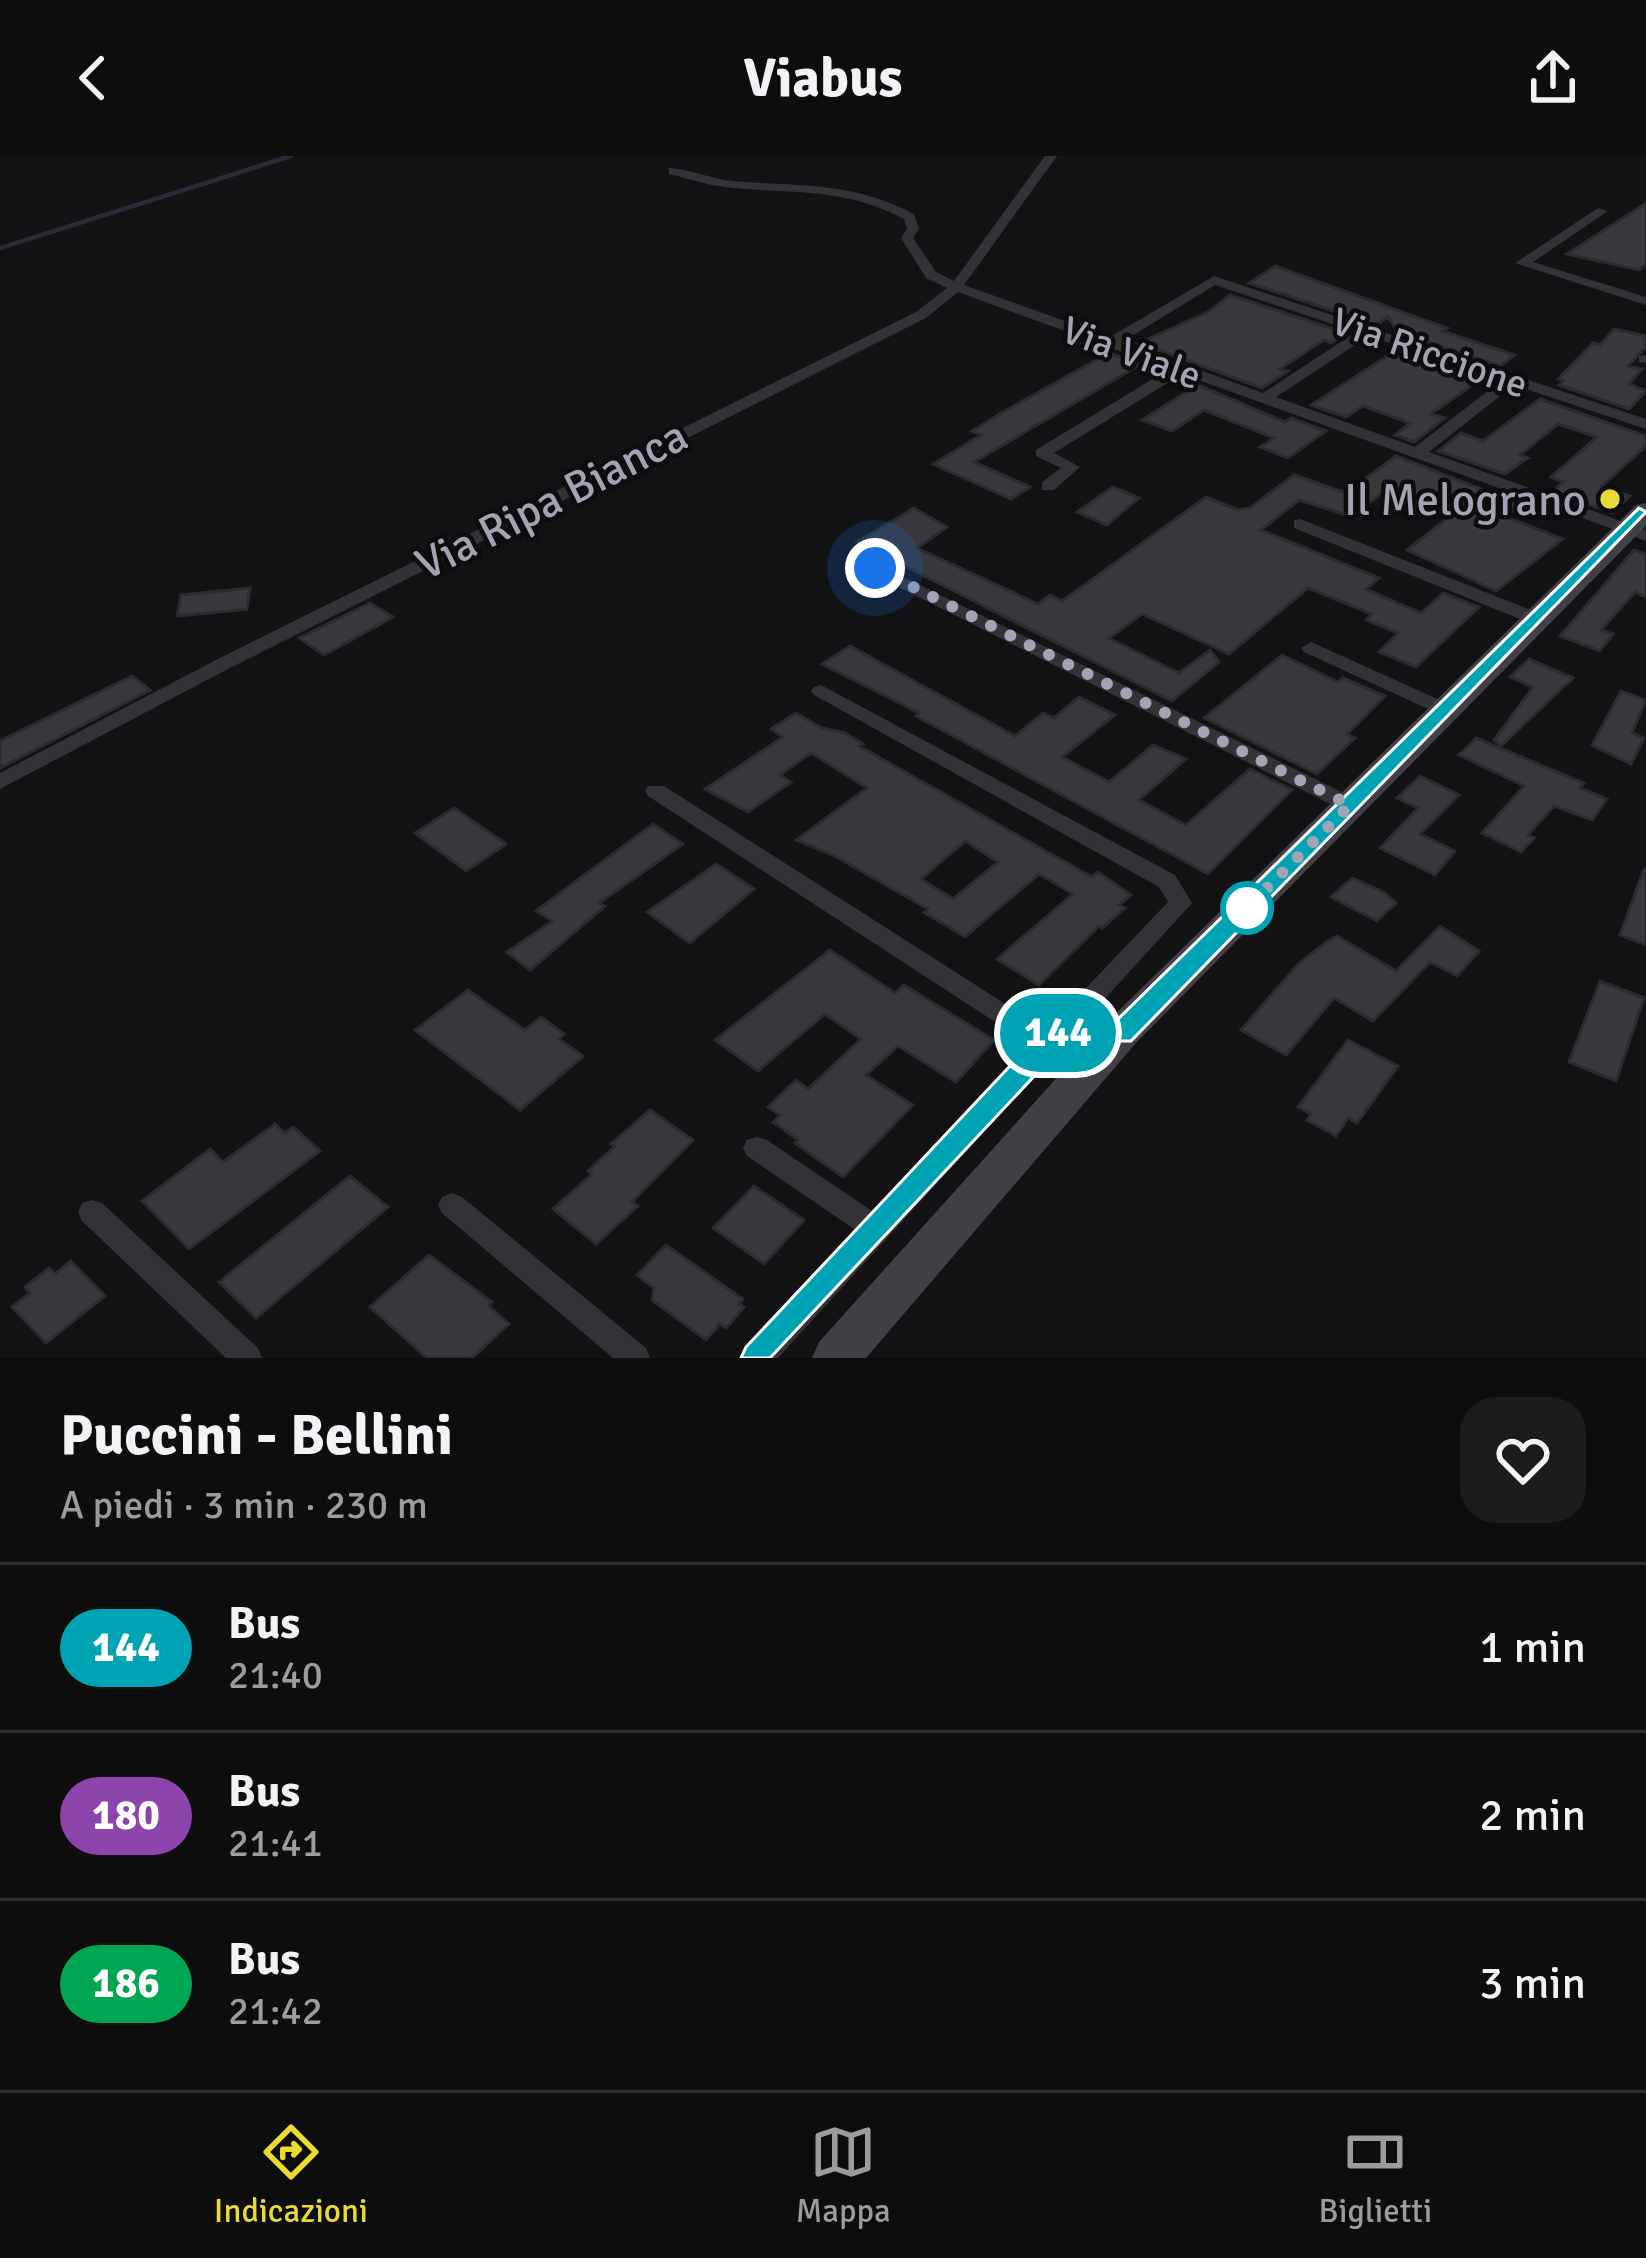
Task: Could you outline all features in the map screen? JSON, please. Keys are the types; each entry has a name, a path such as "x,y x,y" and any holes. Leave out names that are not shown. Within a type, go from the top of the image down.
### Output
{"main road":[{"path":"836,1358 1121,1033 1537,619 1640,526"}],"street":[{"name":"Via Ripa Bianca","path":"0,782 221,665 921,315 956,287 1051,156"},
{"name":"Via Viale","path":"673,171 735,185 830,187 881,200 910,217 914,229 907,238 931,275 956,287 1178,370 1640,526"},
{"path":"1603,212 1522,263 1646,301"},
{"name":"Via Riccione","path":"1109,344 1214,280 1646,424"},
{"path":"1265,398 1367,332"},
{"path":"1048,486 1072,467 1042,452 1178,370"},
{"path":"1418,453 1511,380"},
{"path":"1300,524 1537,619"},
{"path":"875,568 1350,805"},
{"path":"1311,648 1446,710"},
{"path":"758,1358 1180,903 1167,880 821,691"},
{"path":"656,791 1048,1044"},
{"path":"1081,1008 1121,1033"},
{"path":"757,1148 876,1229"},
{"path":"452,1205 635,1358"},
{"path":"92,1212 247,1358"}],"building":[{"path":"1646,203 1646,265 1639,270 1567,254"},
{"path":"1275,266 1515,355 1500,366 1398,332 1388,317 1376,325 1249,283"},
{"path":"1230,295 1346,333 1331,343 1324,340 1280,369 1288,371 1262,388 1139,343 1210,311"},
{"path":"1614,329 1646,336 1646,347 1628,366 1642,369 1629,384 1646,391 1629,409 1559,385 1563,381 1558,379 1593,343 1600,345"},
{"path":"1397,350 1481,379 1431,414 1445,418 1414,442 1395,435 1410,423 1363,406 1346,417 1311,405"},
{"path":"1109,353 1141,364 974,462 1030,487 1011,499 933,464 981,435 972,431"},
{"path":"1198,385 1285,422 1291,418 1326,431 1288,458 1260,447 1274,438 1204,410 1172,431 1142,420"},
{"path":"1540,399 1646,436 1646,446 1602,486 1630,496 1612,513 1553,491 1563,482 1551,477 1597,437 1558,424 1520,455 1528,458 1505,474 1438,451 1461,433 1483,441"},
{"path":"1396,456 1520,504 1506,517 1563,539 1496,591 1407,550 1449,517 1405,501 1380,495 1350,516 1299,500 1261,530 1379,578 1366,589 1421,613 1443,593 1479,607 1416,667 1379,652 1398,633 1366,620 1372,614 1308,588 1229,654 1142,614 1109,638 1179,673 1210,650 1219,662 1172,701 857,542 914,508 947,527 917,548 1038,604 1050,595 1062,601 1206,497 1238,510 1250,508 1294,475 1346,493"},
{"path":"1113,487 1139,498 1107,525 1077,512"},
{"path":"1634,550 1646,554 1646,597 1635,592 1601,630 1613,634 1600,651 1560,636"},
{"path":"250,588 247,609 177,616 181,595"},
{"path":"370,603 393,617 324,655 299,638"},
{"path":"850,646 1015,736 1043,713 1054,718 1079,697 1115,715 1062,757 1109,782 1153,745 1186,759 1139,800 1186,825 1250,769 1292,790 1208,874 822,664"},
{"path":"1282,655 1338,682 1343,678 1385,696 1347,734 1355,738 1317,774 1204,718"},
{"path":"1529,659 1573,678 1501,746 1494,740 1533,687 1510,677"},
{"path":"132,676 150,690 0,768 0,741"},
{"path":"1621,691 1646,700 1632,733 1644,738 1631,764 1592,745"},
{"path":"796,713 822,728 845,733 863,744 859,746 1092,877 1098,872 1131,895 1119,905 1125,908 1099,926 1039,985 997,959 1073,894 1039,874 965,937 924,912 928,909 833,855 796,840 867,788 811,753 780,775 791,782 748,812 705,789 783,737 771,729","holes":["965,841 998,862 953,899 921,879"]},
{"path":"1476,738 1584,783 1580,788 1607,799 1592,820 1554,806 1528,835 1534,838 1521,852 1482,833 1524,786 1459,755"},
{"path":"1420,776 1459,795 1420,834 1455,851 1435,875 1380,848 1418,808 1397,798"},
{"path":"454,808 506,844 466,871 415,833"},
{"path":"653,824 683,844 599,903 605,906 530,970 507,952 552,921 536,911"},
{"path":"716,864 754,889 690,943 647,912"},
{"path":"1646,869 1646,945 1620,935"},
{"path":"1352,878 1384,892 1396,903 1377,921 1331,897"},
{"path":"1440,926 1479,951 1457,976 1430,962 1373,1021 1334,998 1286,1055 1241,1030 1299,963 1337,936 1396,971"},
{"path":"830,950 895,993 904,985 994,1040 956,1082 898,1046 866,1075 913,1105 843,1177 795,1143 798,1140 773,1122 780,1115 768,1107 796,1080 808,1089 861,1039 825,1014 758,1071 715,1040"},
{"path":"1600,981 1644,998 1616,1081 1569,1062"},
{"path":"468,990 525,1030 541,1017 564,1034 559,1039 583,1056 520,1110 415,1030"},
{"path":"1348,1040 1398,1066 1357,1123 1348,1118 1336,1136 1307,1120 1311,1114 1298,1107"},
{"path":"650,1110 693,1140 632,1202 638,1206 596,1244 553,1209 592,1174 588,1171 615,1146 611,1144"},
{"path":"275,1124 285,1133 293,1127 320,1151 189,1249 142,1201 210,1149 223,1162"},
{"path":"350,1176 388,1207 256,1318 219,1282"},
{"path":"754,1186 804,1220 764,1264 713,1228"},
{"path":"666,1245 743,1299 739,1304 744,1307 726,1328 720,1324 706,1340 652,1300 654,1288 637,1275"},
{"path":"429,1255 492,1302 489,1306 509,1324 472,1358 427,1358 370,1307"},
{"path":"71,1261 105,1296 46,1343 12,1307 30,1293 25,1287 49,1268 55,1274"}],"waterway":[{"path":"0,248 291,156"}],"bus line":[{"name":"144","path":"758,1358 1081,1008 1121,1033 1646,512"}],"place":[{"name":"Il Melograno","path":"1610,499"}],"route":[{"path":"875,568 1350,805 1247,908"}]}
